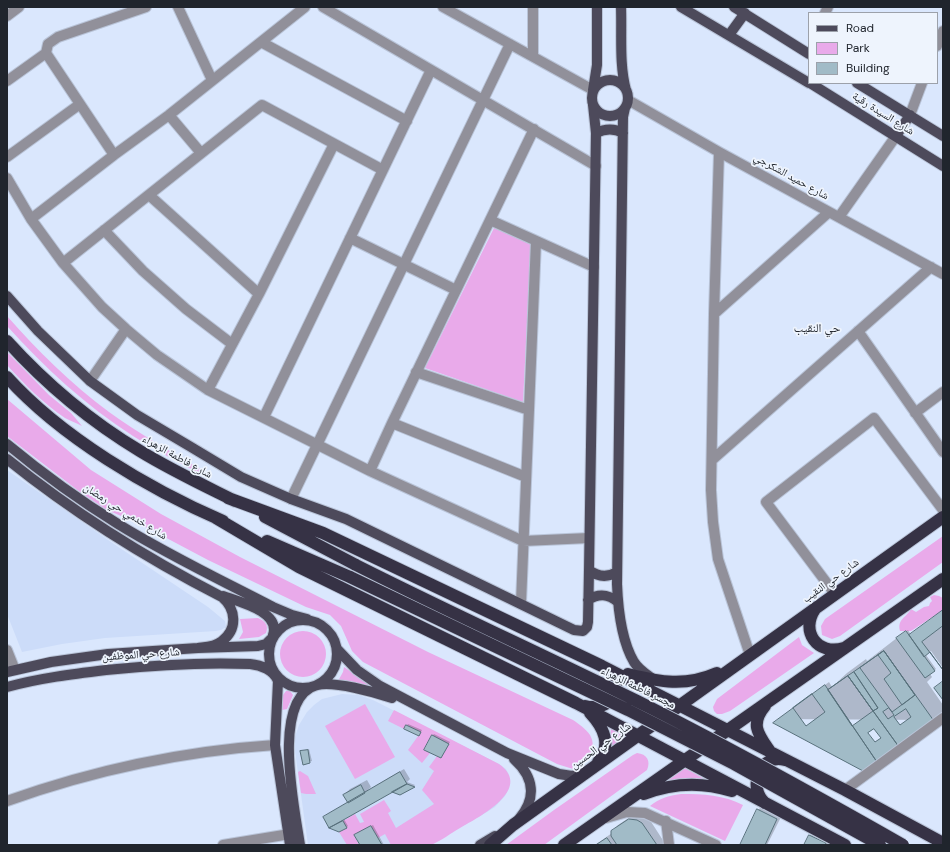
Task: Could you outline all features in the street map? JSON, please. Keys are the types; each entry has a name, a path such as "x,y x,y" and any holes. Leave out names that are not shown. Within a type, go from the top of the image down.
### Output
{"highway":[{"name":"شارع فاطمة الزهراء","path":"7,341 61,395 102,426 159,462 356,566"},
{"path":"7,377 46,414 113,462 154,486 216,518 299,567 576,703 845,845"},
{"path":"228,498 323,533 602,666 845,790 943,843"},
{"name":"شارع حي النقيب","path":"735,665 943,517"},
{"path":"216,518 350,577 634,713 734,764 880,845"},
{"name":"مجسر فاطمة الزهراء","path":"356,566 567,667 741,754 903,845"},
{"path":"564,845 943,579"},
{"path":"816,608 811,615 809,624 810,632 814,640 820,646 828,650 846,648"},
{"path":"602,666 654,680 674,682 692,681 710,676 735,665"},
{"name":"شارع حي الحسين","path":"513,825 735,665"},
{"path":"576,703 595,708 605,705 612,699 616,690 615,680 610,671 602,666"},
{"path":"769,752 759,735 757,724 760,714 770,700"},
{"path":"576,703 586,709 595,718 602,728 605,738 606,745 602,758 590,770"},
{"path":"768,805 763,801 757,790 756,784 759,772 762,767 772,760 778,759 790,762"},
{"path":"625,803 661,788 693,785 722,788 768,805"},
{"path":"490,845 513,825"}],"main road":[{"path":"7,296 38,331 90,381 137,415 241,477 291,499 346,519 520,602 574,630 583,631 587,627 589,570 596,166 596,133 592,98 597,65 597,7"},
{"name":"شارع السيدة رقية","path":"681,7 808,82"},
{"path":"734,7 746,10 808,52"},
{"path":"622,10 622,67 626,99 623,133 617,572 618,602 623,632 634,662 640,670 654,680"},
{"path":"729,35 746,10"},
{"path":"597,65 600,71 605,74 618,72 622,67"},
{"path":"593,105 597,111 602,114 615,116 621,113 626,99 621,84 614,80 606,80 599,83 594,90"},
{"name":"شارع السيدة رقية","path":"811,84 943,166"},
{"name":"شارع السيدة رقية","path":"859,84 943,136"},
{"path":"896,136 910,115"},
{"path":"596,133 610,129 623,133"},
{"name":"شارع خدمي حي رمضان","path":"7,444 64,488 118,524 168,553 238,589 286,613 307,619"},
{"path":"7,459 57,498 111,535 155,561 222,597 228,602 234,614 232,629 222,641 216,645 198,648"},
{"path":"589,570 600,576 612,575 617,572"},
{"path":"212,592 257,609 272,619 274,624 272,637 268,648 268,657 270,666 278,683 275,745 293,833 300,845"},
{"path":"588,600 594,596 607,595 618,602"},
{"path":"272,637 288,622 307,619 318,622 327,629 334,638 337,649 337,660 333,671 325,680 304,693 298,700 293,712 288,745 291,772 293,833 290,845"},
{"name":"شارع حي الموظفين","path":"11,671 51,662 90,656 198,648 258,646 266,644 272,637"},
{"path":"337,649 364,676 380,686 507,753 559,774 572,776 584,774 590,770"},
{"name":"شارع حي الموظفين","path":"7,687 40,679 160,665 250,664 263,667 275,675"},
{"path":"275,675 283,682 293,687 304,688 330,684 378,693 417,706"},
{"path":"507,753 523,767 527,773 531,787 530,801 526,810 513,825"},
{"name":"شارع حي الحسين","path":"480,845 513,825"}],"street":[{"path":"7,16 19,7"},
{"path":"7,81 46,53 48,44 58,37 146,7"},
{"path":"178,7 212,80"},
{"path":"31,219 114,154 169,115 305,7"},
{"path":"323,7 596,166"},
{"path":"443,7 594,90"},
{"path":"533,7 533,56"},
{"path":"938,44 943,31"},
{"path":"261,42 406,121"},
{"path":"291,499 510,44"},
{"path":"46,53 114,154"},
{"path":"264,417 431,70"},
{"path":"910,115 922,84"},
{"name":"شارع حميد الشكرجي","path":"626,99 719,152 943,274"},
{"path":"7,157 80,104"},
{"path":"63,263 262,105 383,170"},
{"path":"169,115 201,153"},
{"path":"370,471 416,372 534,129"},
{"path":"839,217 896,136"},
{"path":"208,390 259,294 334,144"},
{"path":"719,152 711,490 713,522 718,559 750,655"},
{"path":"7,178 31,219 63,263 102,307 157,355 208,390 370,471 523,541 589,538"},
{"path":"149,195 259,294"},
{"path":"714,314 829,212"},
{"path":"490,220 594,267"},
{"path":"104,230 143,271 186,309 232,344"},
{"path":"350,238 456,290"},
{"path":"520,602 536,241"},
{"path":"712,460 931,267"},
{"path":"90,381 126,329"},
{"path":"858,332 943,452"},
{"path":"416,372 529,410"},
{"path":"915,413 943,392"},
{"path":"835,594 766,502 874,418 943,510"},
{"path":"392,423 526,477"},
{"path":"7,650 11,671"},
{"path":"845,790 943,718"},
{"path":"7,801 66,782 132,764 214,750 275,745"},
{"path":"599,821 616,814 633,811 646,812 716,845"},
{"path":"666,821 669,845"},
{"path":"223,845 293,833"}],"shaded area":[{"path":"7,470 208,607 225,621 226,627 216,631 105,638 62,644 22,652 7,614"},
{"path":"342,694 359,695 373,700 499,764 506,769 509,775 509,788 505,796 495,807 430,845 308,845 295,751 295,737 299,725 307,712 314,705 322,699"}],"green space":[{"path":"494,228 531,242 523,402 425,368"},
{"path":"7,316 55,366 81,390 132,428 204,471 202,475 133,436 82,399 51,371 7,326"},
{"path":"7,352 49,395 71,413 82,426 67,419 57,412 27,386 7,365"},
{"path":"7,399 91,470 161,514 240,557 428,652 573,720 590,735 592,740 592,751 587,760 583,764 573,769 557,764 363,662 352,651 341,626 330,615 306,607 208,560 140,524 107,510 80,492 7,436"},
{"path":"943,536 943,562 840,636 832,639 822,635 821,626 825,619"},
{"path":"934,595 943,598 943,610 911,631 900,631 899,627 901,621 911,609 916,612 929,606 932,601 930,597"},
{"path":"258,618 263,620 266,624 266,633 259,637 239,639 243,632 240,619"},
{"path":"298,631 308,631 316,635 322,641 326,649 326,659 322,667 316,673 308,677 298,677 290,673 284,667 280,659 280,649 284,641 290,635"},
{"path":"799,637 802,645 814,653 730,711 717,714 714,711 713,707 717,699"},
{"path":"344,667 374,687 338,681"},
{"path":"286,691 290,691 293,695 287,709 282,710 283,695"},
{"path":"365,704 395,757 355,779 325,726"},
{"path":"394,710 499,764 508,773 510,783 507,792 490,810 431,845 391,845 385,834 378,838 371,826 354,835 359,845 347,845 339,832 347,828 343,821 355,814 360,823 364,822 360,814 384,800 391,811 388,813 396,828 434,804 422,790 434,771 429,767 437,756 441,758 449,744 431,736 424,749 430,753 422,763 408,750 421,732 406,725 404,729 388,721"},
{"path":"611,728 628,736 609,749"},
{"path":"637,753 646,756 649,764 647,770 544,845 506,845 554,810"},
{"path":"685,768 706,780 663,784"},
{"path":"300,771 308,776 316,794 301,793 298,772"},
{"path":"681,794 713,796 728,799 743,805 725,841 650,806 664,798"}],"building":[{"path":"943,610 943,670 930,652 924,657 909,635"},
{"path":"943,626 943,670 922,642"},
{"path":"906,631 935,671 925,678 896,638"},
{"path":"884,651 934,721 899,747 873,711 878,708 854,672"},
{"path":"884,651 915,695 892,712 860,668"},
{"path":"884,651 915,695 902,705 884,679 891,673 878,655"},
{"path":"854,672 878,708 873,711 848,676"},
{"path":"848,676 899,747 877,762 828,690"},
{"path":"848,676 873,711 852,726 828,690"},
{"path":"942,682 943,683 943,700 934,688"},
{"path":"825,685 877,762 863,771 773,723"},
{"path":"812,694 825,712 806,726 793,708"},
{"path":"889,708 894,715 888,719 883,712"},
{"path":"906,709 911,717 900,725 894,717"},
{"path":"406,725 421,732 419,736 404,729"},
{"path":"874,729 881,738 875,742 868,733"},
{"path":"432,735 449,744 441,758 424,750"},
{"path":"308,750 310,763 303,765 300,751"},
{"path":"400,772 407,784 329,828 323,817"},
{"path":"407,784 415,787 400,795 392,792"},
{"path":"361,785 365,793 348,803 343,795"},
{"path":"757,809 777,819 765,845 740,845"},
{"path":"629,819 637,820 642,823 657,845 617,845 611,836 611,831"},
{"path":"343,821 347,828 339,832 329,828"},
{"path":"371,826 382,845 360,845 354,835"},
{"path":"809,835 826,843 825,845 804,845"},
{"path":"607,838 612,845 596,845"}],"district":[{"name":"حي النقيب","path":"817,329"}]}
